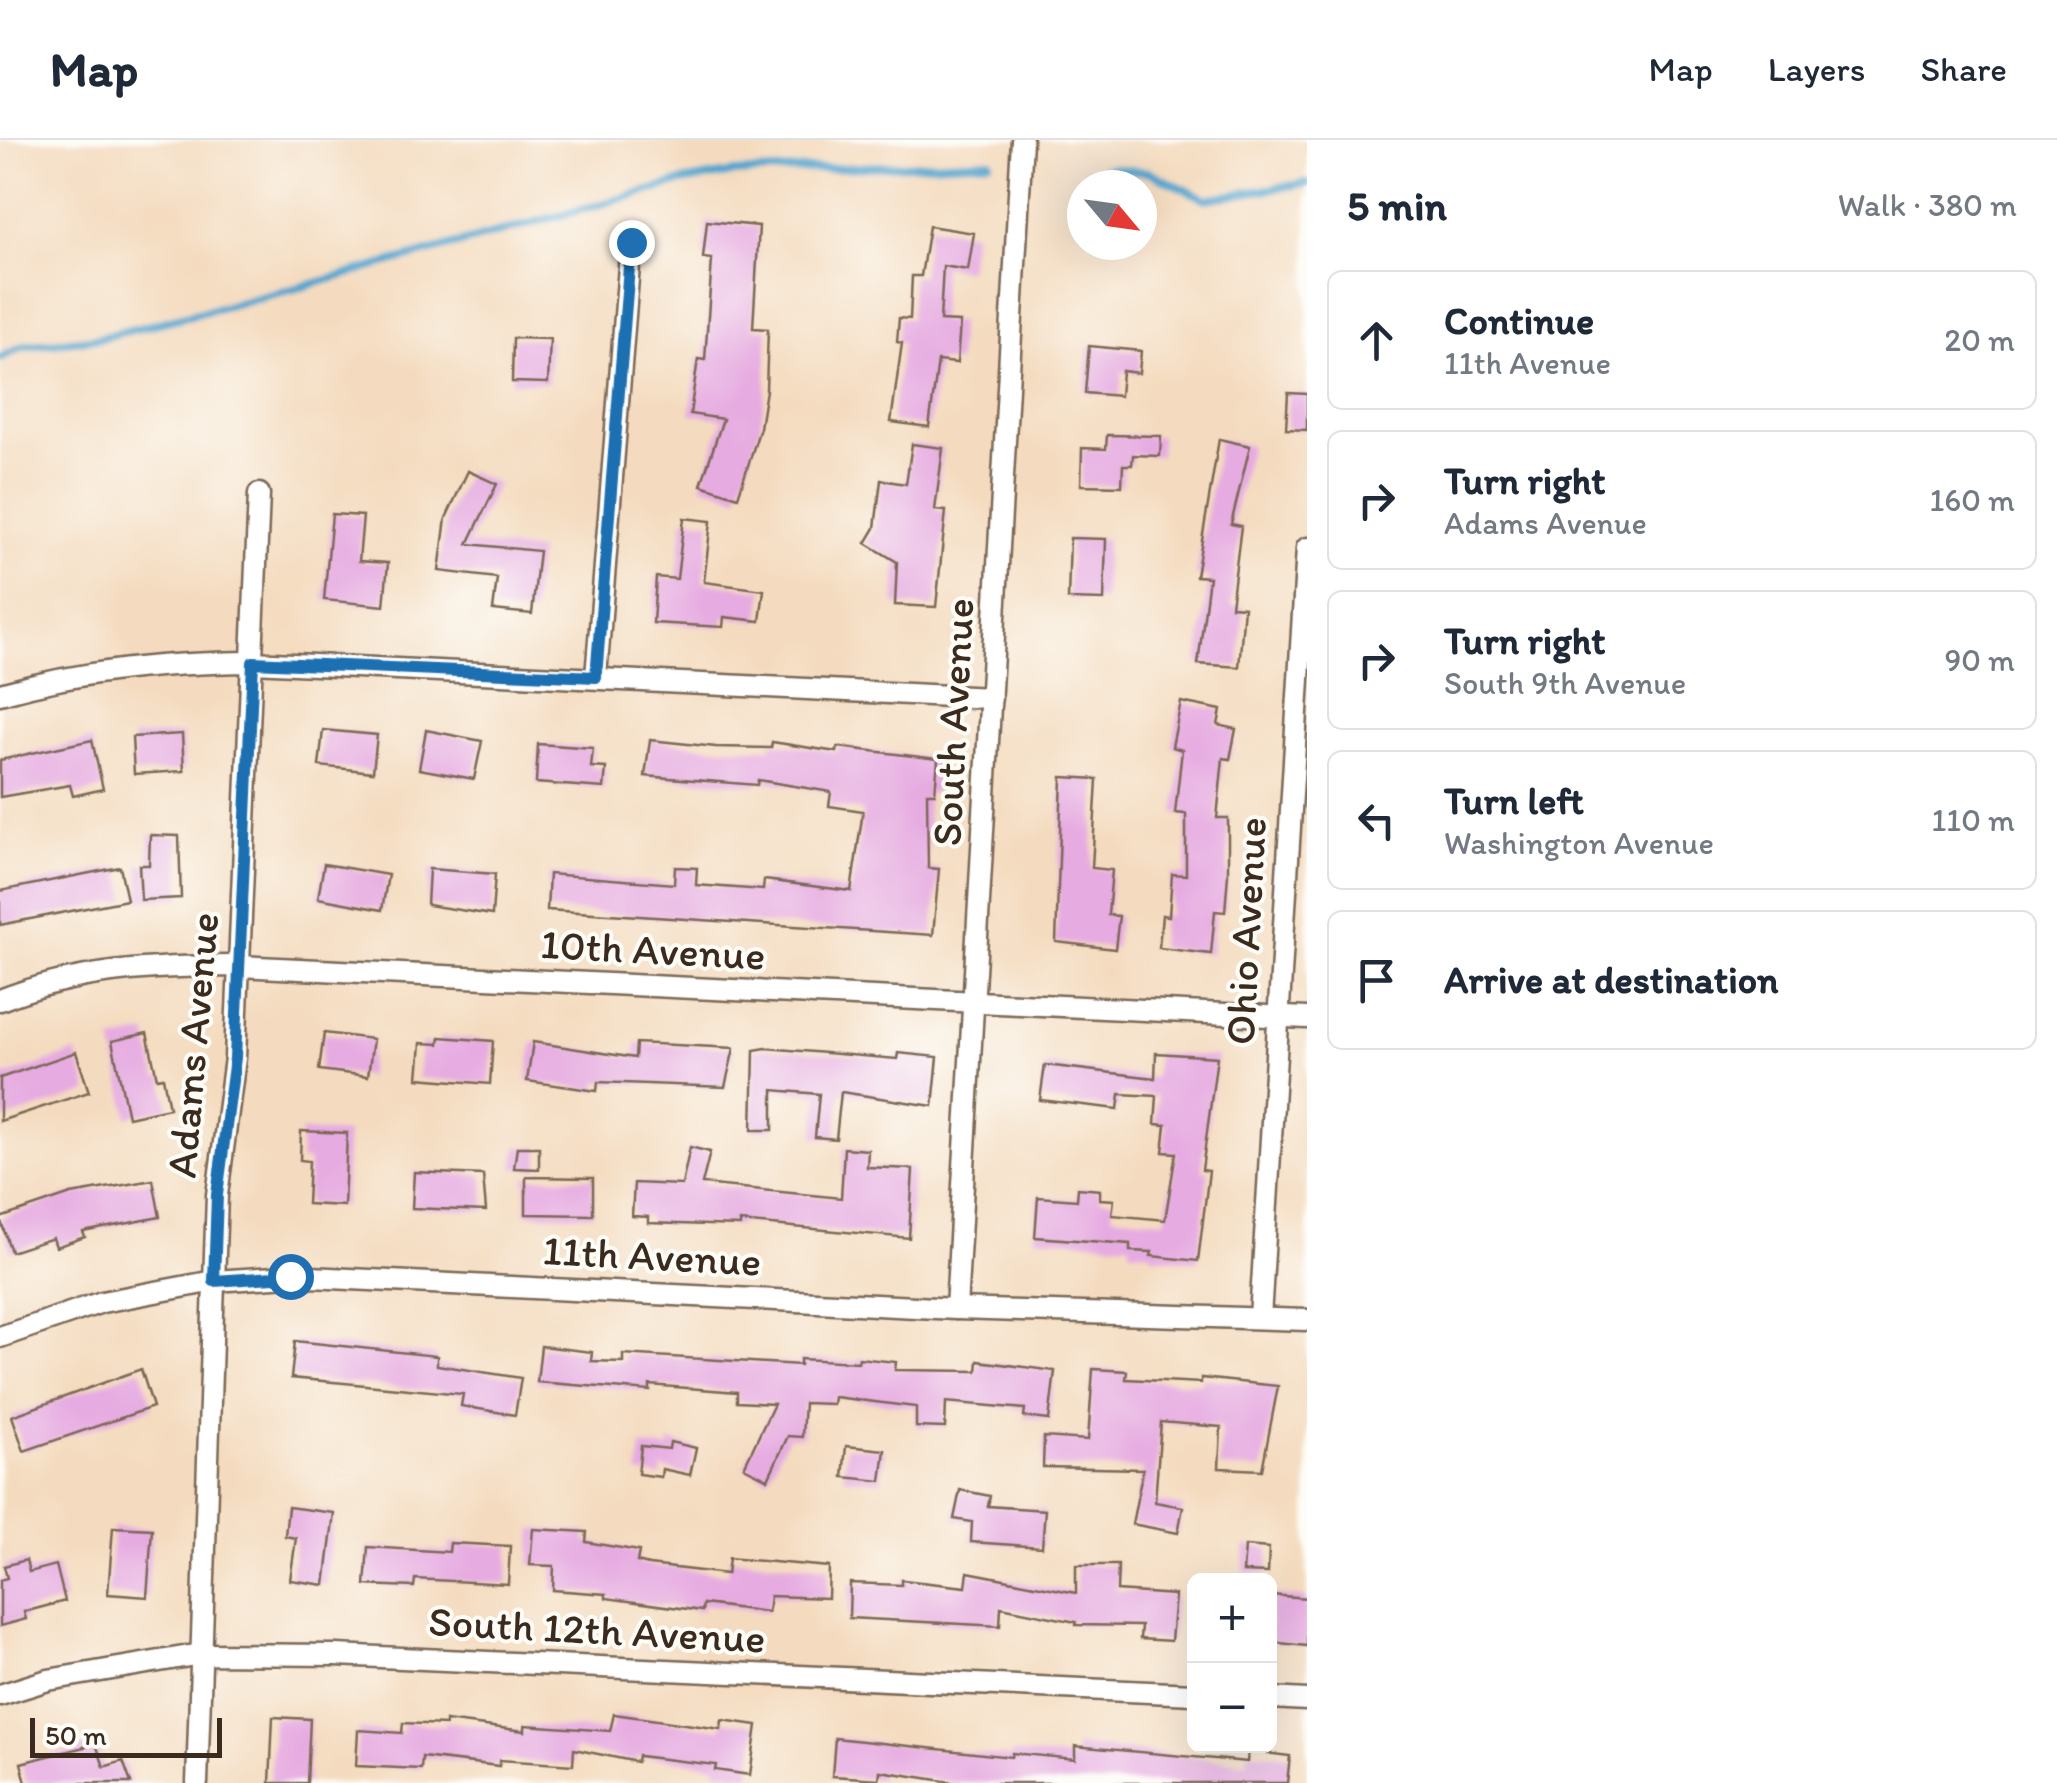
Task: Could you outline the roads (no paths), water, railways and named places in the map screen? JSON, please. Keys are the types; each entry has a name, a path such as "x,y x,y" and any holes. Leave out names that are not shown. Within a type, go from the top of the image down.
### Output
{"street":[{"name":"South Avenue","path":"956,1309 1022,140"},
{"path":"596,677 631,242"},
{"name":"Adams Avenue","path":"197,1783 217,1195 235,1058 259,494"},
{"name":"Ohio Avenue","path":"1260,1318 1307,548"},
{"path":"0,694 54,678 144,664 253,662 990,698"},
{"name":"10th Avenue","path":"0,1000 50,980 142,966 239,966 1307,1018"},
{"name":"11th Avenue","path":"0,1337 102,1302 214,1281 366,1278 956,1309 1307,1320"},
{"name":"South 12th Avenue","path":"0,1695 48,1680 202,1654 355,1656 1187,1694"},
{"path":"1277,1698 1307,1700"}],"waterway":[{"path":"0,358 24,346 99,338 309,285 681,182 734,173 990,161"},
{"path":"1103,170 1130,170"},
{"path":"1157,176 1206,199 1307,183"}]}
